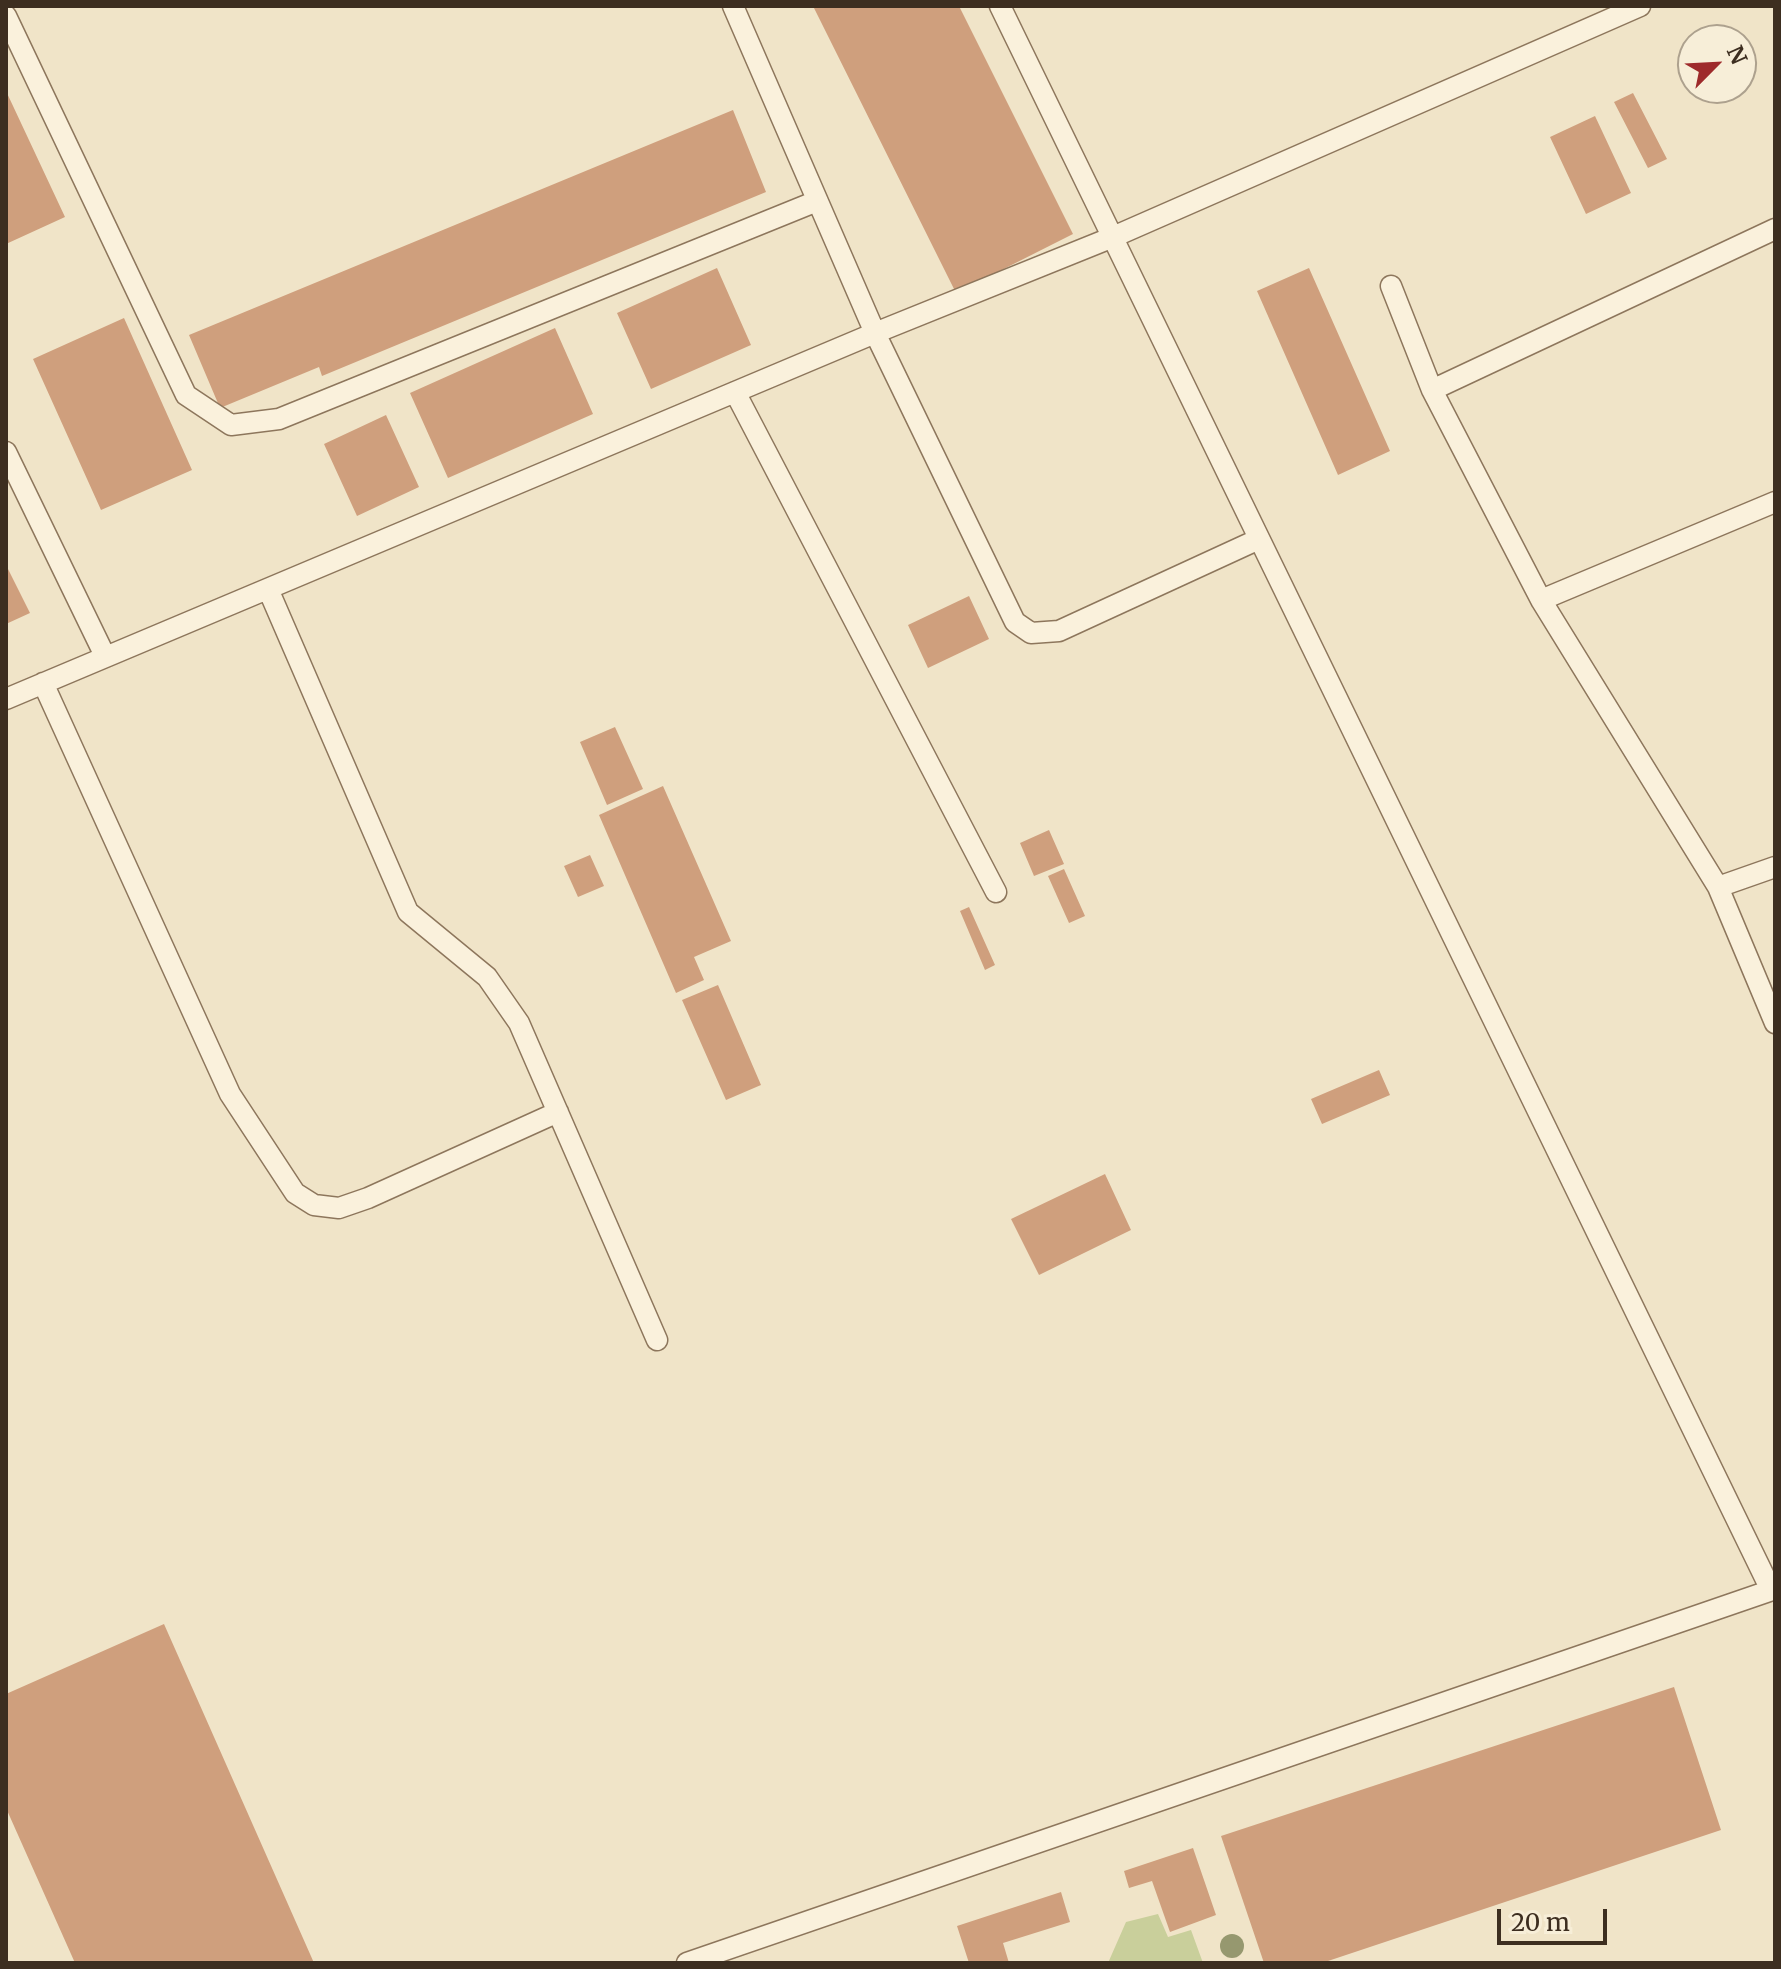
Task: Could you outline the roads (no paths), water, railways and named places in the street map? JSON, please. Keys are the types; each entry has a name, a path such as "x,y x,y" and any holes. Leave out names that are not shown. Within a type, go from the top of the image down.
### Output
{"lane":[{"path":"733,6 875,333 1015,622 1031,633 1059,631 1259,539"},
{"path":"687,1963 1773,1590 1000,6"},
{"path":"6,699 875,333 1113,237 1640,6"},
{"path":"6,16 186,395 231,425 279,419 817,201"},
{"path":"1432,390 1775,229"},
{"path":"1391,286 1432,390 1541,600 1718,887 1775,1023"},
{"path":"735,392 996,892"},
{"path":"6,452 105,656"},
{"path":"1541,600 1775,502"},
{"path":"268,589 408,912 487,977 519,1023 657,1340"},
{"path":"43,683 230,1094 295,1193 314,1205 339,1208 368,1198 558,1112"},
{"path":"1718,887 1775,867"}]}
